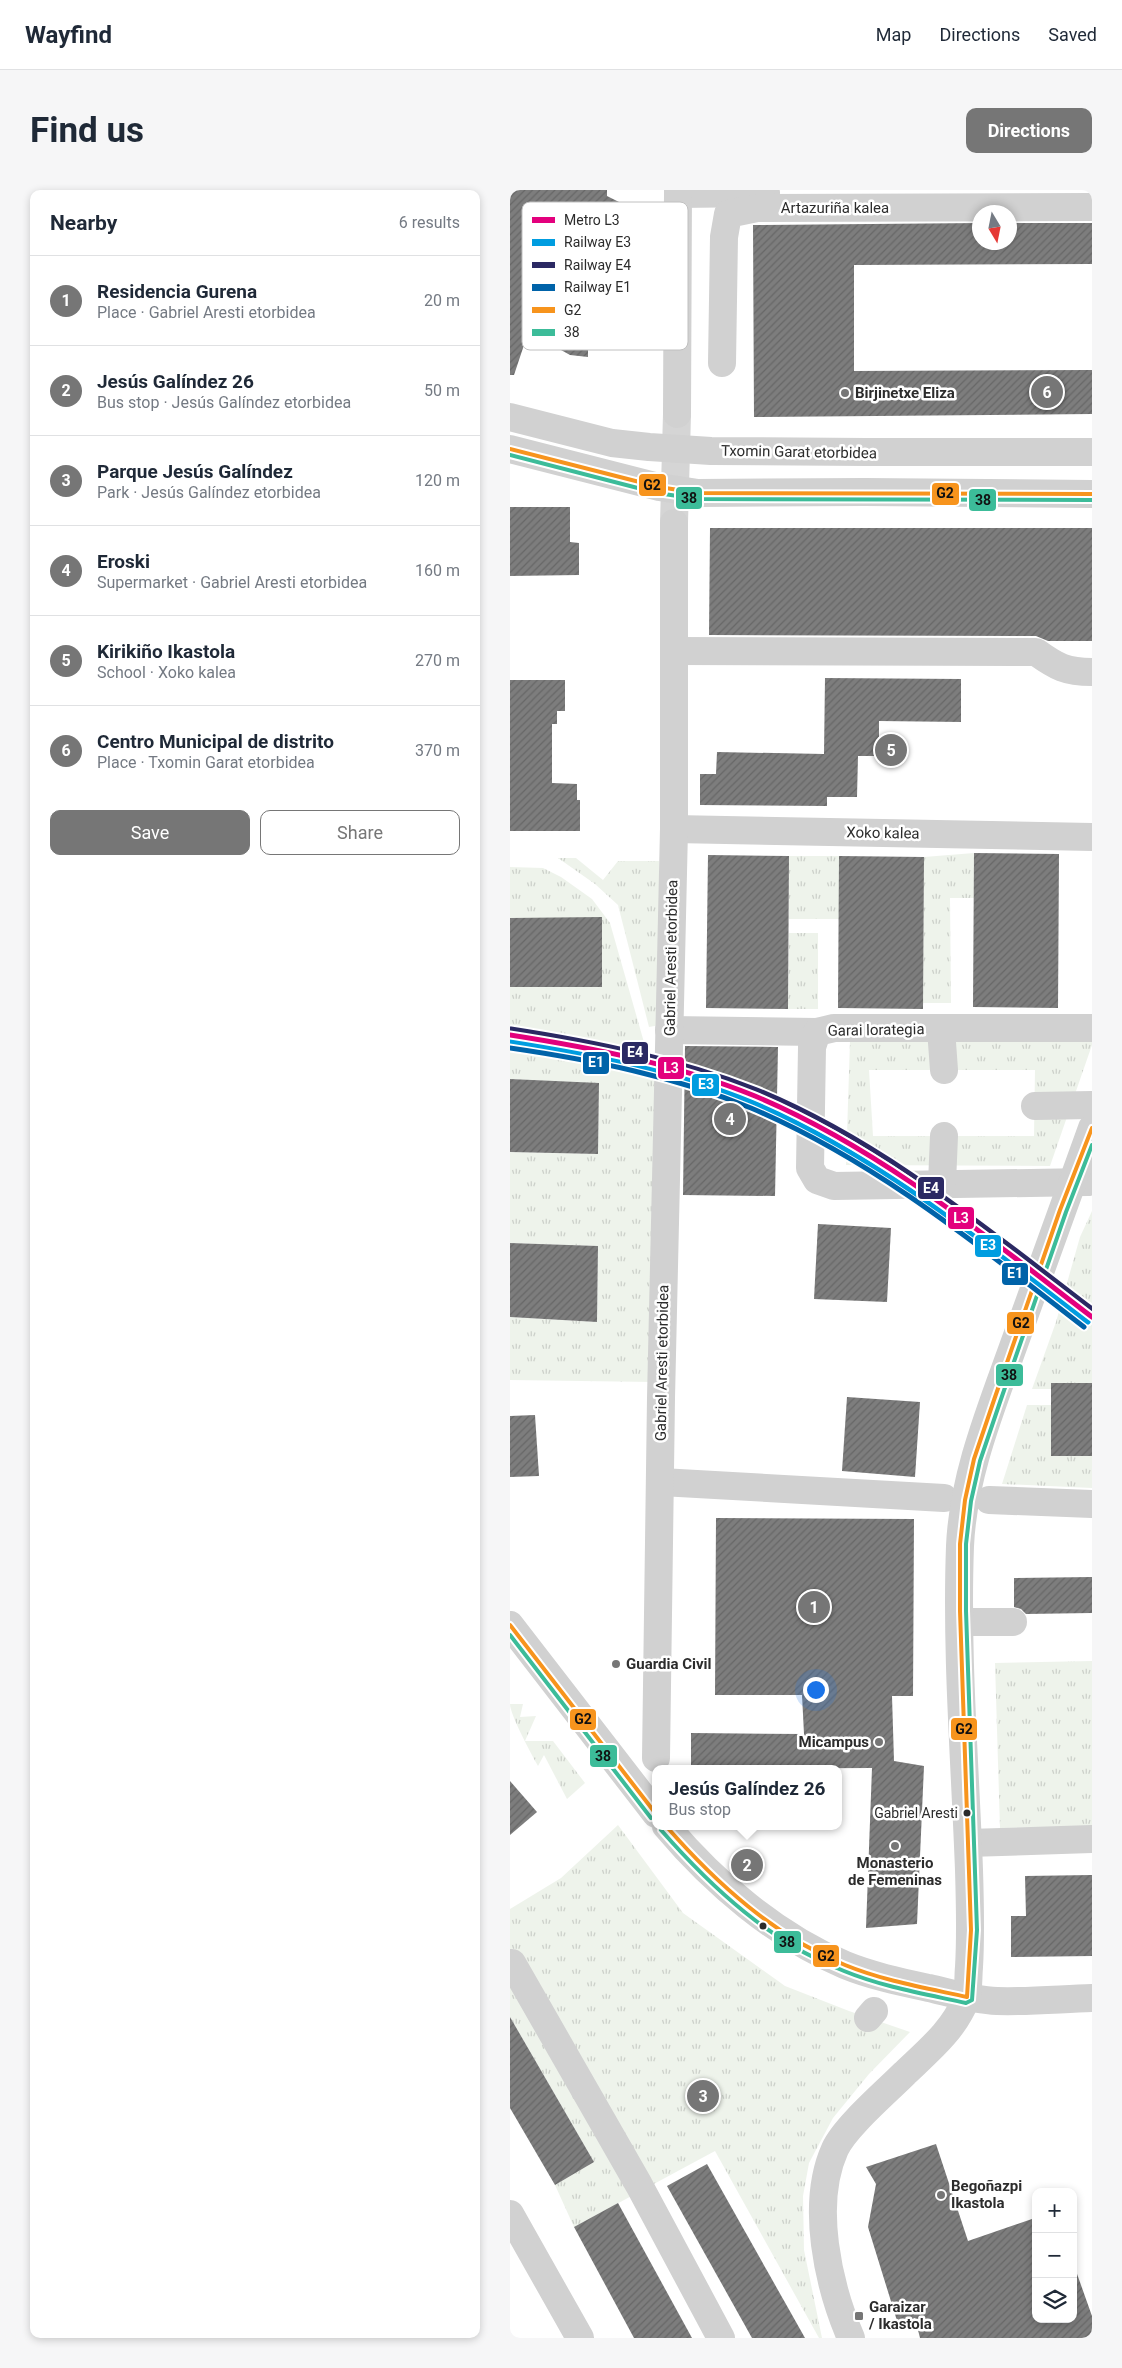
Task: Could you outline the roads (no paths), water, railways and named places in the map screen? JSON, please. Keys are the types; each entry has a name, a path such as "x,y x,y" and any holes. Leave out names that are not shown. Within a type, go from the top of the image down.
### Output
{"street":[{"path":"678,192 1092,191"},
{"name":"Artazuriña kalea","path":"722,363 724,236 728,214 757,208 1092,207"},
{"path":"677,350 677,414"},
{"name":"Txomin Garat etorbidea","path":"510,417 612,443 711,451 1092,452"},
{"path":"510,449 650,485 698,493 1092,494"},
{"name":"Gabriel Aresti etorbidea","path":"656,1758 661,1398 674,829 674,524"},
{"path":"674,651 1036,652 1057,667 1076,672 1092,672"},
{"name":"Xoko kalea","path":"674,829 1092,837"},
{"name":"Garai lorategia","path":"1082,1182 834,1186 817,1180 810,1168 812,1047 817,1032 834,1028 1092,1028"},
{"path":"941,1029 944,1070"},
{"path":"670,1030 817,1032"},
{"path":"1035,1106 1092,1105"},
{"path":"851,2338 844,2323 828,2263 822,2200 836,2147 860,2118 948,2031 967,1997 971,1930 960,1622 960,1544 965,1500 974,1459 1082,1182 1092,1128"},
{"path":"942,1183 944,1136"},
{"path":"661,1482 944,1498"},
{"path":"989,1500 1092,1504"},
{"path":"960,1622 1013,1622"},
{"path":"510,1625 652,1809"},
{"path":"669,1830 685,1849 728,1889 791,1936 815,1951 846,1965 882,1977 967,1997 996,2001 1092,1998"},
{"path":"968,1843 1092,1839"},
{"path":"512,1963 639,2185 721,2338"},
{"path":"510,2214 580,2338"}],"tunnel":[{"path":"674,523 677,414"}],"metro line":[{"name":"L3","path":"510,1035 634,1058 665,1066 755,1096 801,1117 888,1167 971,1225 1092,1317"}],"rail line":[{"name":"E4","path":"511,1029 605,1046 697,1069 757,1090 802,1110 846,1134 931,1188 1092,1309"},
{"name":"E3","path":"510,1041 634,1064 665,1072 725,1091 800,1124 844,1148 928,1202 1088,1322"},
{"name":"E1","path":"510,1048 602,1064 663,1078 751,1108 796,1129 883,1179 924,1207 1084,1327"}],"place":[{"name":"Centro Municipal de distrito","path":"1047,392"},
{"name":"Birjinetxe Eliza","path":"845,393"},
{"name":"Kirikiño Ikastola","path":"891,750"},
{"name":"Eroski","path":"730,1119"},
{"name":"Residencia Gurena","path":"814,1607"},
{"name":"Guardia Civil","path":"616,1664"},
{"name":"Micampus","path":"879,1742"},
{"name":"Gabriel Aresti","path":"967,1813"},
{"name":"Monasterio de Femeninas","path":"895,1846"},
{"name":"Jesús Galíndez 26","path":"747,1865"},
{"name":"Parque Jesús Galíndez","path":"703,2096"},
{"name":"Begoñazpi Ikastola","path":"941,2195"},
{"name":"Garaizar / Ikastola","path":"859,2316"}]}
